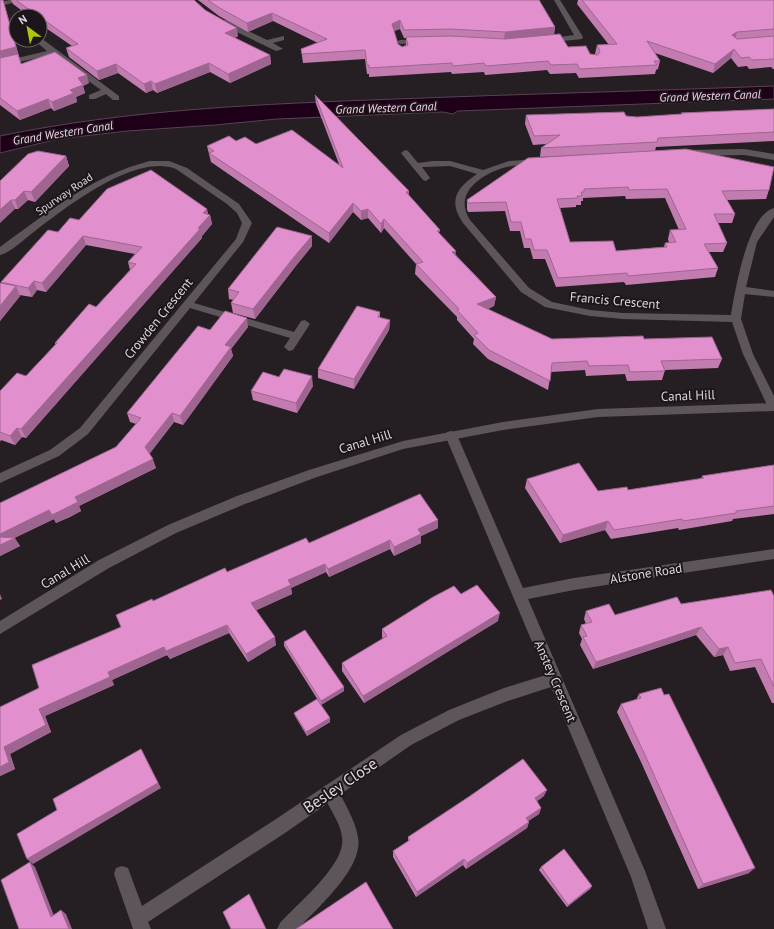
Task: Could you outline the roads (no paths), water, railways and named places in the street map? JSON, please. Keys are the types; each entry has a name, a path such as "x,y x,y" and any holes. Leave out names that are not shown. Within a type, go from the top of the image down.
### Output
{"street":[{"path":"0,4 21,0"},
{"path":"557,0 583,45"},
{"path":"216,18 279,49"},
{"path":"397,32 403,52"},
{"path":"539,42 579,37"},
{"path":"267,43 281,38"},
{"path":"400,42 431,41"},
{"path":"48,48 116,98"},
{"path":"0,64 53,52"},
{"path":"92,97 106,91"},
{"path":"676,154 744,152 774,157"},
{"path":"405,153 426,178"},
{"name":"Francis Crescent","path":"543,160 508,163 482,173 464,190 460,199 459,208 466,221 525,290 550,305 590,313 623,316 736,319"},
{"path":"416,166 435,162 451,163 482,173"},
{"name":"Spurway Road","path":"0,252 88,190 126,170 141,165 154,163 169,164"},
{"name":"Crowden Crescent","path":"0,478 55,454 70,444 84,431 245,232 247,223 239,208 181,168 169,164"},
{"path":"774,211 764,222 752,242 740,290 736,319 748,354 774,407"},
{"path":"740,290 774,294"},
{"path":"187,304 296,336"},
{"path":"289,347 305,324"},
{"name":"Canal Hill","path":"0,628 104,564 172,529 241,500 313,473 403,445 503,426 598,413 774,407"},
{"name":"Anstey Crescent","path":"451,435 638,877 657,929"},
{"name":"Alstone Road","path":"519,595 574,584 774,554"},
{"name":"Besley Close","path":"122,874 140,924 406,740 454,715 504,695 555,679"},
{"path":"286,929 334,878 347,855 351,843 348,829 330,792"}],"water":[{"name":"Grand Western Canal","path":"774,86 774,99 458,111 453,114 443,112 277,119 127,131 58,139 0,153 0,136 98,120 197,109 346,101"}]}
